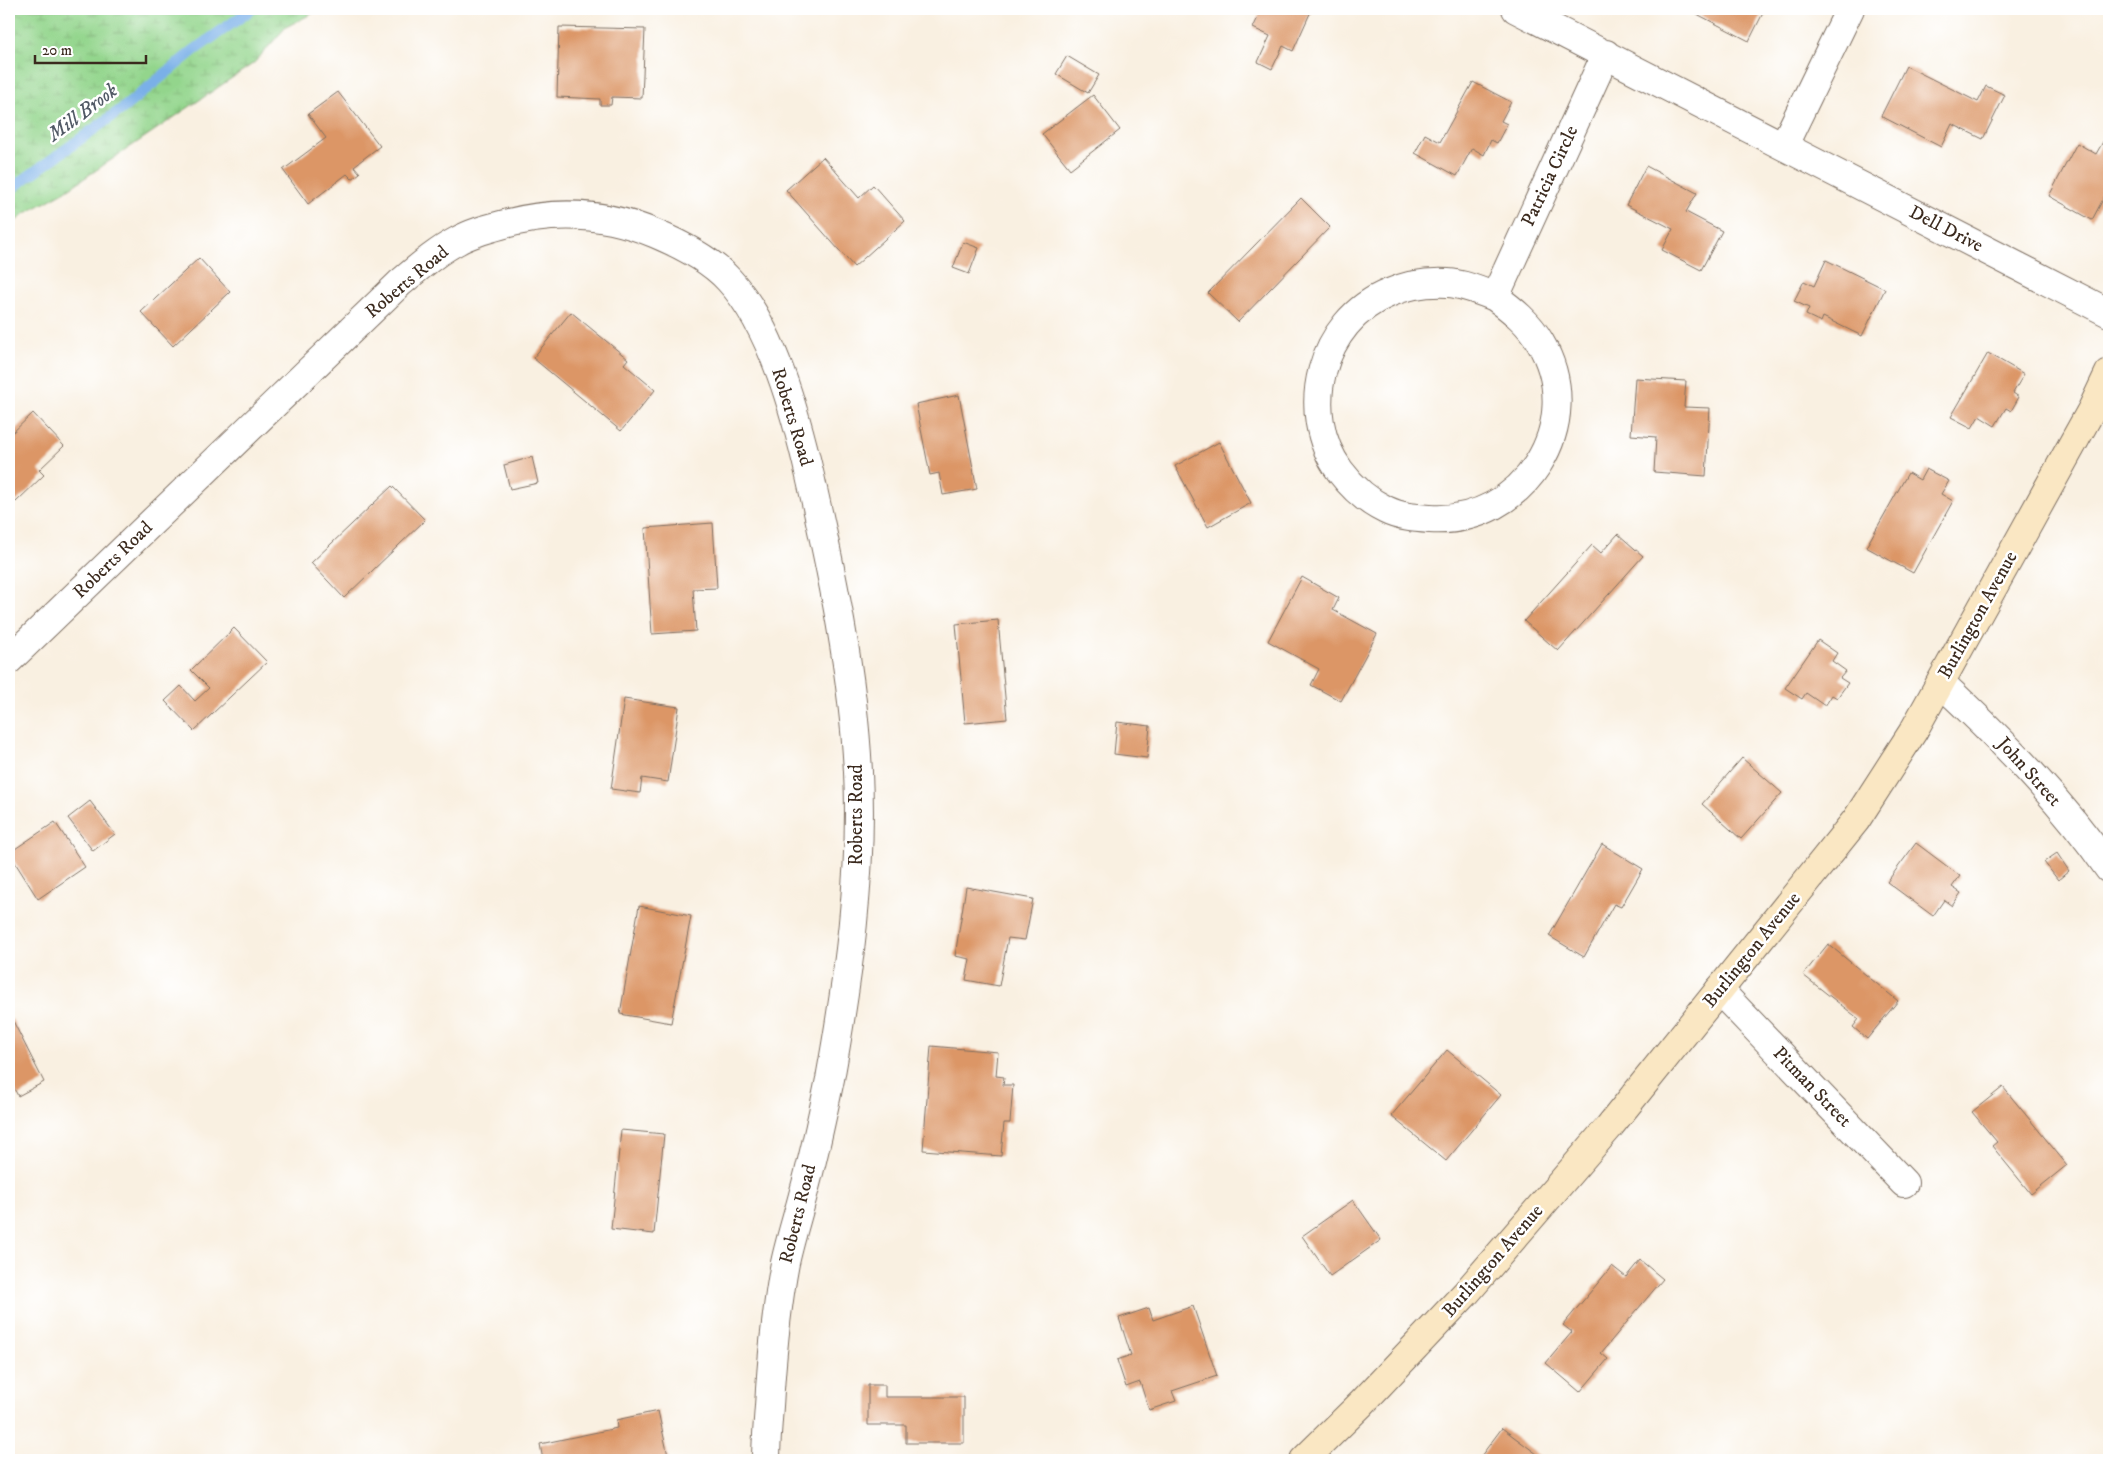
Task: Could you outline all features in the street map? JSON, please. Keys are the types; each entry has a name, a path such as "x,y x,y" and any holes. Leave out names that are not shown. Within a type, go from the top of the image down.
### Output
{"main road":[{"name":"Burlington Avenue","path":"1304,1460 1361,1404 1466,1293 1609,1127 1856,820 1914,730 1941,683 2092,409 2109,373"}],"street":[{"name":"Dell Drive","path":"1516,9 2109,313"},
{"path":"1784,145 1850,9"},
{"name":"Patricia Circle","path":"1495,297 1606,54"},
{"name":"Roberts Road","path":"9,660 400,283 427,260 455,242 490,228 539,216 593,216 628,224 666,238 698,255 728,278 741,294 764,335 786,390 807,462 846,657 854,715 858,774 859,822 856,884 845,985 820,1132 790,1242 780,1292 773,1347 766,1460"},
{"path":"1449,283 1470,287 1495,297 1524,319 1540,342 1551,366 1556,391 1556,416 1551,438 1542,459 1528,479 1504,501 1480,514 1450,520 1411,518 1386,510 1368,499 1349,483 1335,463 1326,445 1320,425 1318,404 1319,382 1325,359 1334,340 1348,322 1365,306 1388,293 1413,285 1449,283"},
{"name":"John Street","path":"1941,683 2017,758 2057,802 2109,868"},
{"name":"Pitman Street","path":"1719,990 1904,1183"}],"green space":[{"path":"9,9 321,9 286,27 254,63 64,192 24,214 9,227"}],"building":[{"path":"1262,9 1312,9 1293,51 1283,46 1272,69 1258,62 1270,36 1253,28"},
{"path":"1699,9 1765,9 1749,41 1697,14"},
{"path":"559,27 645,29 642,98 612,97 611,105 600,105 600,99 557,97"},
{"path":"1067,56 1099,75 1088,93 1056,74"},
{"path":"1906,66 1978,102 1986,86 2005,95 1983,139 1952,124 1941,147 1881,116"},
{"path":"1473,82 1511,102 1501,121 1507,124 1497,143 1491,140 1484,155 1472,148 1457,176 1415,153 1425,134 1440,142"},
{"path":"338,92 380,146 354,166 360,173 352,179 347,174 308,204 283,170 326,138 308,114"},
{"path":"1093,95 1120,130 1070,169 1042,134"},
{"path":"2104,140 2109,143 2109,188 2092,220 2049,196 2077,143 2096,154"},
{"path":"823,157 859,198 873,185 905,221 854,267 786,190"},
{"path":"1646,166 1697,193 1686,212 1722,231 1701,270 1662,250 1673,229 1626,205"},
{"path":"1301,198 1330,227 1238,322 1208,293"},
{"path":"963,242 979,248 969,274 953,268"},
{"path":"199,258 230,292 173,346 141,312"},
{"path":"1826,260 1885,289 1862,336 1823,317 1821,322 1806,315 1809,308 1794,301 1804,281 1814,286"},
{"path":"571,312 628,359 624,364 655,390 621,431 533,358"},
{"path":"1988,353 2024,374 2013,393 2019,397 2011,411 2006,408 1995,426 1979,416 1972,428 1951,417"},
{"path":"1635,378 1686,381 1684,407 1710,408 1706,476 1654,472 1656,437 1631,435"},
{"path":"959,395 977,489 943,495 939,473 930,475 916,404"},
{"path":"33,413 64,446 39,470 44,475 16,502 10,497 9,499 9,436"},
{"path":"1219,442 1251,503 1208,527 1175,466"},
{"path":"532,457 538,483 510,489 504,465"},
{"path":"1926,469 1949,481 1941,494 1953,501 1913,573 1866,547 1908,473 1920,480"},
{"path":"392,486 425,520 344,598 311,563"},
{"path":"713,523 717,588 693,589 696,631 652,634 645,528"},
{"path":"1618,534 1643,556 1558,651 1524,621 1592,545 1601,553"},
{"path":"1302,577 1339,598 1333,610 1377,634 1341,701 1311,685 1319,669 1268,641"},
{"path":"998,620 1007,719 965,723 956,624"},
{"path":"234,628 267,662 194,731 165,701 181,686 195,701 209,688 191,670"},
{"path":"1818,640 1837,653 1832,661 1846,671 1840,678 1848,683 1837,698 1832,695 1825,706 1806,693 1802,699 1785,688"},
{"path":"624,699 679,707 668,782 642,778 640,793 611,789"},
{"path":"1117,722 1150,726 1147,758 1114,754"},
{"path":"1742,758 1782,793 1741,839 1702,804"},
{"path":"90,801 115,834 93,851 68,818"},
{"path":"55,822 85,867 38,899 9,853"},
{"path":"1916,843 1960,876 1952,887 1961,893 1952,906 1944,900 1933,916 1887,882"},
{"path":"1602,844 1643,869 1621,907 1614,904 1584,957 1549,936"},
{"path":"2057,853 2069,871 2058,880 2044,862"},
{"path":"966,887 1033,899 1025,940 1008,938 999,986 966,980 970,959 955,956"},
{"path":"639,906 691,916 671,1023 620,1014"},
{"path":"1828,944 1898,1001 1867,1039 1853,1027 1859,1019 1803,975"},
{"path":"12,1019 44,1082 18,1096 9,1079 9,1021"},
{"path":"931,1046 998,1052 996,1076 1004,1077 1003,1085 1013,1085 1010,1123 1004,1123 1001,1156 923,1150"},
{"path":"1447,1050 1501,1095 1446,1161 1391,1116"},
{"path":"2003,1087 2067,1165 2031,1194 1992,1146 1997,1142 1972,1112"},
{"path":"621,1130 664,1134 654,1234 611,1229"},
{"path":"1353,1200 1381,1240 1330,1276 1302,1236"},
{"path":"1640,1260 1663,1279 1601,1353 1608,1359 1580,1392 1546,1363 1572,1332 1563,1325 1612,1266 1626,1277"},
{"path":"1193,1306 1217,1376 1172,1391 1176,1401 1149,1410 1140,1382 1126,1387 1117,1360 1131,1355 1119,1318 1149,1308 1153,1320"},
{"path":"868,1385 885,1385 885,1397 964,1397 964,1443 906,1443 906,1425 868,1425"},
{"path":"658,1411 669,1460 543,1460 540,1444 617,1428 616,1420"},
{"path":"1502,1428 1545,1460 1478,1460"}],"waterway":[{"name":"Mill Brook","path":"9,192 122,109 193,51 252,9"}]}
